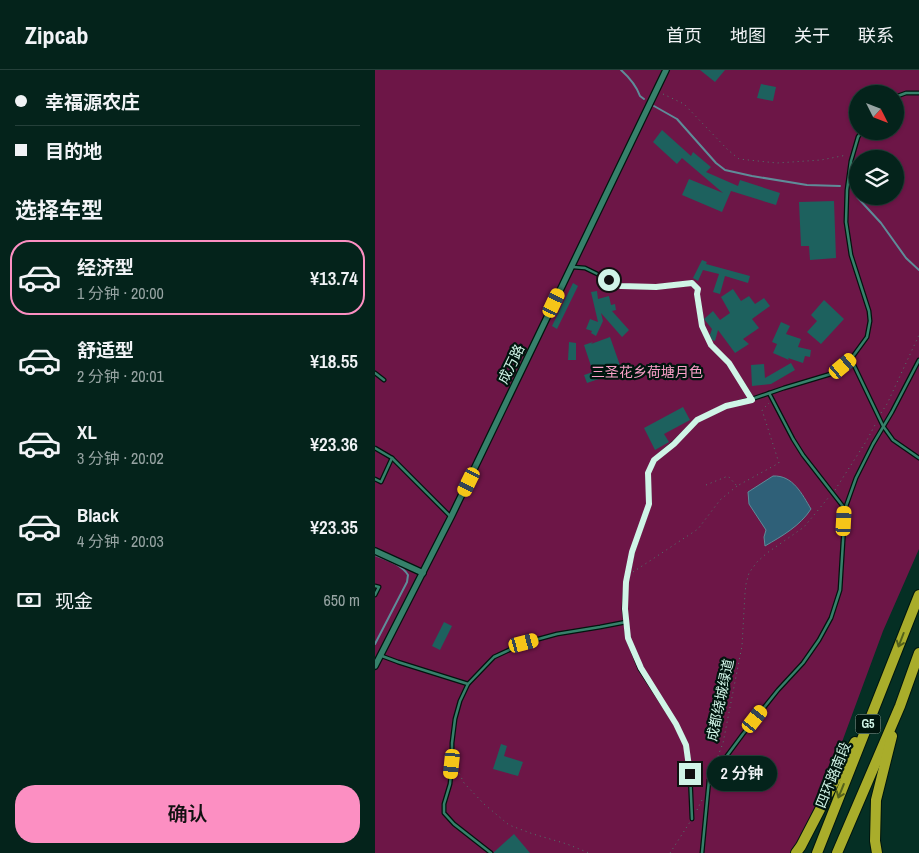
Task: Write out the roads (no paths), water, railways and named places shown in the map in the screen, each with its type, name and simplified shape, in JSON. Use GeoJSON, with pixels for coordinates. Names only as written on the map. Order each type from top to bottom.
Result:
{"type":"FeatureCollection","features":[{"type":"Feature","properties":{"kind":"highway","name":"四环路南段"},"geometry":{"type":"LineString","coordinates":[[817,853],[919,595]]}},
{"type":"Feature","properties":{"kind":"highway","name":"G5"},"geometry":{"type":"LineString","coordinates":[[837,853],[900,706],[919,653]]}},
{"type":"Feature","properties":{"kind":"highway"},"geometry":{"type":"LineString","coordinates":[[796,853],[883,688]]}},
{"type":"Feature","properties":{"kind":"highway"},"geometry":{"type":"LineString","coordinates":[[877,853],[875,841],[876,800],[900,706]]}},
{"type":"Feature","properties":{"kind":"street","name":"成万路"},"geometry":{"type":"LineString","coordinates":[[375,666],[451,517],[666,70]]}},
{"type":"Feature","properties":{"kind":"street"},"geometry":{"type":"LineString","coordinates":[[375,551],[423,573]]}},
{"type":"Feature","properties":{"kind":"lane"},"geometry":{"type":"LineString","coordinates":[[904,94],[919,93]]}},
{"type":"Feature","properties":{"kind":"lane"},"geometry":{"type":"LineString","coordinates":[[692,819],[690,774],[686,745],[676,724],[641,668],[628,638],[625,609],[627,576],[632,552],[649,504],[648,473],[654,460],[674,444],[697,420],[726,406],[752,400],[835,373],[851,359],[867,337],[870,321],[869,311],[851,256],[846,222],[847,190],[851,161],[858,140]]}},
{"type":"Feature","properties":{"kind":"lane"},"geometry":{"type":"LineString","coordinates":[[571,267],[585,268],[621,286],[656,287],[692,283],[698,289],[697,294],[702,326],[711,345],[729,363],[752,400]]}},
{"type":"Feature","properties":{"kind":"lane"},"geometry":{"type":"LineString","coordinates":[[851,359],[883,426],[893,440],[919,458]]}},
{"type":"Feature","properties":{"kind":"lane"},"geometry":{"type":"LineString","coordinates":[[702,853],[709,780],[777,690],[803,663],[831,618],[839,590],[845,509],[856,478],[919,360]]}},
{"type":"Feature","properties":{"kind":"lane"},"geometry":{"type":"LineString","coordinates":[[375,373],[384,380]]}},
{"type":"Feature","properties":{"kind":"lane"},"geometry":{"type":"LineString","coordinates":[[769,393],[793,439],[845,509]]}},
{"type":"Feature","properties":{"kind":"lane"},"geometry":{"type":"LineString","coordinates":[[375,448],[392,458],[451,517]]}},
{"type":"Feature","properties":{"kind":"lane"},"geometry":{"type":"LineString","coordinates":[[375,479],[381,482],[392,458]]}},
{"type":"Feature","properties":{"kind":"lane"},"geometry":{"type":"LineString","coordinates":[[375,586],[379,587],[375,595]]}},
{"type":"Feature","properties":{"kind":"lane"},"geometry":{"type":"LineString","coordinates":[[491,853],[454,824],[444,813],[444,804],[450,784],[455,719],[460,701],[468,684],[495,657],[524,643],[557,634],[626,622]]}},
{"type":"Feature","properties":{"kind":"lane"},"geometry":{"type":"LineString","coordinates":[[381,655],[468,684]]}},
{"type":"Feature","properties":{"kind":"water"},"geometry":{"type":"Polygon","coordinates":[[[773,476],[786,479],[796,486],[811,509],[796,526],[765,546],[764,537],[766,530],[749,504],[748,492],[773,476]]]}},
{"type":"Feature","properties":{"kind":"waterway"},"geometry":{"type":"LineString","coordinates":[[621,70],[644,99]]}},
{"type":"Feature","properties":{"kind":"waterway"},"geometry":{"type":"LineString","coordinates":[[654,106],[677,119],[716,163],[725,170],[807,185],[840,186]]}},
{"type":"Feature","properties":{"kind":"waterway"},"geometry":{"type":"LineString","coordinates":[[864,205],[881,223],[906,258],[919,270]]}},
{"type":"Feature","properties":{"kind":"waterway"},"geometry":{"type":"LineString","coordinates":[[375,555],[398,565],[408,575],[407,582],[375,644]]}},
{"type":"Feature","properties":{"kind":"park label","name":"三圣花乡荷塘月色"},"geometry":{"type":"Point","coordinates":[647,372]}}]}
